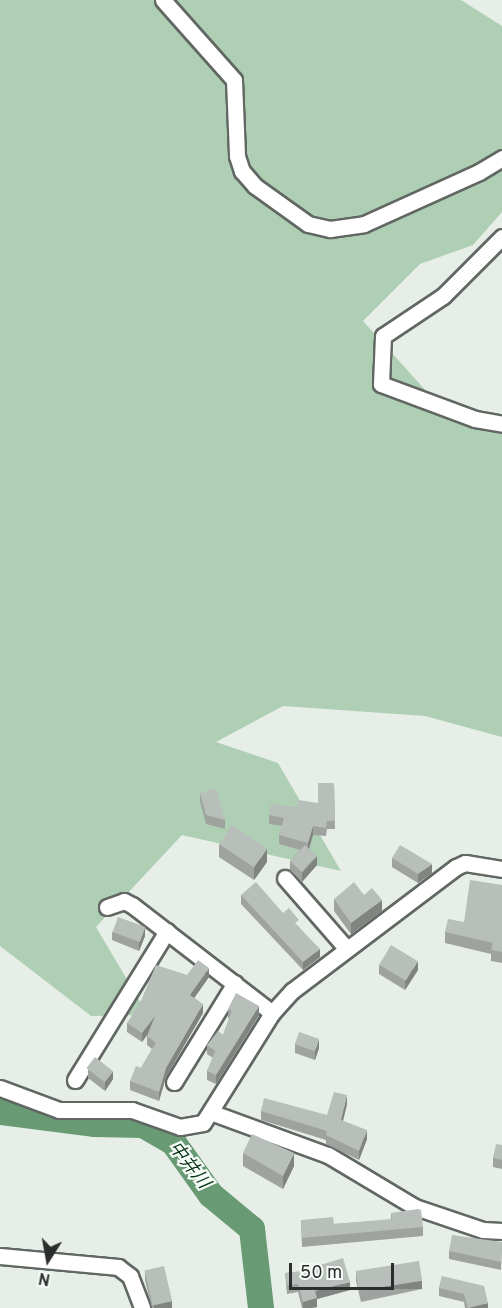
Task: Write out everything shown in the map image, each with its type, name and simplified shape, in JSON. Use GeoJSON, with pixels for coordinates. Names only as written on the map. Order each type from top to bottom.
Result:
{"type":"FeatureCollection","features":[{"type":"Feature","properties":{"kind":"street"},"geometry":{"type":"LineString","coordinates":[[163,0],[234,81],[237,156],[242,171],[255,186],[308,224],[330,229],[364,224],[440,191],[502,158]]}},
{"type":"Feature","properties":{"kind":"street"},"geometry":{"type":"LineString","coordinates":[[502,237],[443,296],[383,336],[381,384],[475,419],[502,424]]}},
{"type":"Feature","properties":{"kind":"street"},"geometry":{"type":"LineString","coordinates":[[0,1088],[58,1110],[132,1110],[180,1127],[203,1123],[213,1113],[273,1013],[292,991],[456,867],[476,864],[502,869]]}},
{"type":"Feature","properties":{"kind":"street"},"geometry":{"type":"LineString","coordinates":[[285,878],[347,949]]}},
{"type":"Feature","properties":{"kind":"street"},"geometry":{"type":"LineString","coordinates":[[107,908],[124,901],[167,931],[273,1013]]}},
{"type":"Feature","properties":{"kind":"street"},"geometry":{"type":"LineString","coordinates":[[75,1080],[167,931]]}},
{"type":"Feature","properties":{"kind":"street"},"geometry":{"type":"LineString","coordinates":[[174,1082],[235,983]]}},
{"type":"Feature","properties":{"kind":"street"},"geometry":{"type":"LineString","coordinates":[[213,1113],[328,1155],[415,1208],[483,1230],[502,1231]]}},
{"type":"Feature","properties":{"kind":"street"},"geometry":{"type":"LineString","coordinates":[[0,1256],[118,1267],[130,1276],[142,1308]]}},
{"type":"Feature","properties":{"kind":"green space"},"geometry":{"type":"Polygon","coordinates":[[[0,0],[461,0],[502,26],[502,212],[473,245],[420,264],[363,321],[428,393],[502,421],[502,737],[425,716],[283,706],[216,742],[278,763],[341,871],[182,835],[96,927],[148,1015],[91,1016],[0,946],[0,0]]]}},
{"type":"Feature","properties":{"kind":"building"},"geometry":{"type":"Polygon","coordinates":[[[318,783],[334,783],[335,821],[327,821],[326,828],[313,826],[308,843],[279,835],[284,818],[269,815],[271,804],[297,807],[298,800],[318,803],[318,783]]]}},
{"type":"Feature","properties":{"kind":"building"},"geometry":{"type":"Polygon","coordinates":[[[216,788],[225,820],[206,815],[200,793],[216,788]]]}},
{"type":"Feature","properties":{"kind":"building"},"geometry":{"type":"Polygon","coordinates":[[[232,825],[267,848],[254,868],[219,844],[232,825]]]}},
{"type":"Feature","properties":{"kind":"building"},"geometry":{"type":"Polygon","coordinates":[[[305,845],[317,856],[302,872],[290,861],[305,845]]]}},
{"type":"Feature","properties":{"kind":"building"},"geometry":{"type":"Polygon","coordinates":[[[400,845],[432,864],[418,874],[392,858],[400,845]]]}},
{"type":"Feature","properties":{"kind":"building"},"geometry":{"type":"Polygon","coordinates":[[[470,880],[502,885],[502,952],[491,950],[493,943],[445,932],[448,919],[464,922],[470,880]]]}},
{"type":"Feature","properties":{"kind":"building"},"geometry":{"type":"Polygon","coordinates":[[[256,882],[283,913],[289,908],[299,920],[295,923],[320,949],[303,962],[241,895],[256,882]]]}},
{"type":"Feature","properties":{"kind":"building"},"geometry":{"type":"Polygon","coordinates":[[[354,882],[364,895],[372,888],[382,900],[351,923],[334,899],[354,882]]]}},
{"type":"Feature","properties":{"kind":"building"},"geometry":{"type":"Polygon","coordinates":[[[118,917],[145,927],[140,942],[113,932],[118,917]]]}},
{"type":"Feature","properties":{"kind":"building"},"geometry":{"type":"Polygon","coordinates":[[[391,945],[418,961],[406,981],[379,965],[391,945]]]}},
{"type":"Feature","properties":{"kind":"building"},"geometry":{"type":"Polygon","coordinates":[[[198,960],[209,968],[190,995],[203,1004],[166,1068],[159,1092],[130,1081],[136,1066],[141,1068],[156,1043],[147,1036],[155,1016],[142,1033],[127,1023],[140,1003],[156,965],[187,975],[198,960]]]}},
{"type":"Feature","properties":{"kind":"building"},"geometry":{"type":"Polygon","coordinates":[[[236,993],[259,1006],[216,1075],[207,1071],[215,1051],[207,1045],[218,1031],[223,1035],[232,1011],[228,1009],[236,993]]]}},
{"type":"Feature","properties":{"kind":"building"},"geometry":{"type":"Polygon","coordinates":[[[299,1032],[319,1039],[315,1051],[295,1044],[299,1032]]]}},
{"type":"Feature","properties":{"kind":"building"},"geometry":{"type":"Polygon","coordinates":[[[95,1057],[113,1071],[105,1082],[86,1068],[95,1057]]]}},
{"type":"Feature","properties":{"kind":"building"},"geometry":{"type":"Polygon","coordinates":[[[334,1092],[347,1095],[341,1120],[367,1130],[359,1151],[326,1135],[327,1131],[261,1111],[264,1098],[327,1115],[334,1092]]]}},
{"type":"Feature","properties":{"kind":"building"},"geometry":{"type":"Polygon","coordinates":[[[252,1134],[294,1153],[283,1176],[243,1153],[252,1134]]]}},
{"type":"Feature","properties":{"kind":"building"},"geometry":{"type":"Polygon","coordinates":[[[496,1144],[502,1145],[502,1160],[493,1158],[496,1144]]]}},
{"type":"Feature","properties":{"kind":"building"},"geometry":{"type":"Polygon","coordinates":[[[421,1210],[423,1227],[302,1238],[301,1220],[333,1217],[334,1224],[392,1219],[391,1213],[421,1210]]]}},
{"type":"Feature","properties":{"kind":"building"},"geometry":{"type":"Polygon","coordinates":[[[452,1235],[502,1242],[501,1262],[449,1251],[452,1235]]]}},
{"type":"Feature","properties":{"kind":"building"},"geometry":{"type":"Polygon","coordinates":[[[343,1258],[350,1282],[315,1291],[317,1298],[303,1302],[298,1284],[287,1285],[285,1273],[315,1270],[314,1267],[343,1258]]]}},
{"type":"Feature","properties":{"kind":"building"},"geometry":{"type":"Polygon","coordinates":[[[419,1261],[422,1281],[359,1291],[356,1271],[419,1261]]]}},
{"type":"Feature","properties":{"kind":"building"},"geometry":{"type":"Polygon","coordinates":[[[164,1266],[172,1301],[153,1306],[145,1270],[164,1266]]]}},
{"type":"Feature","properties":{"kind":"building"},"geometry":{"type":"Polygon","coordinates":[[[442,1276],[484,1286],[488,1303],[468,1308],[464,1294],[439,1288],[442,1276]]]}},
{"type":"Feature","properties":{"kind":"waterway","name":"中井川"},"geometry":{"type":"LineString","coordinates":[[0,1112],[95,1124],[143,1125],[173,1142],[211,1195],[252,1229],[261,1308]]}}]}
